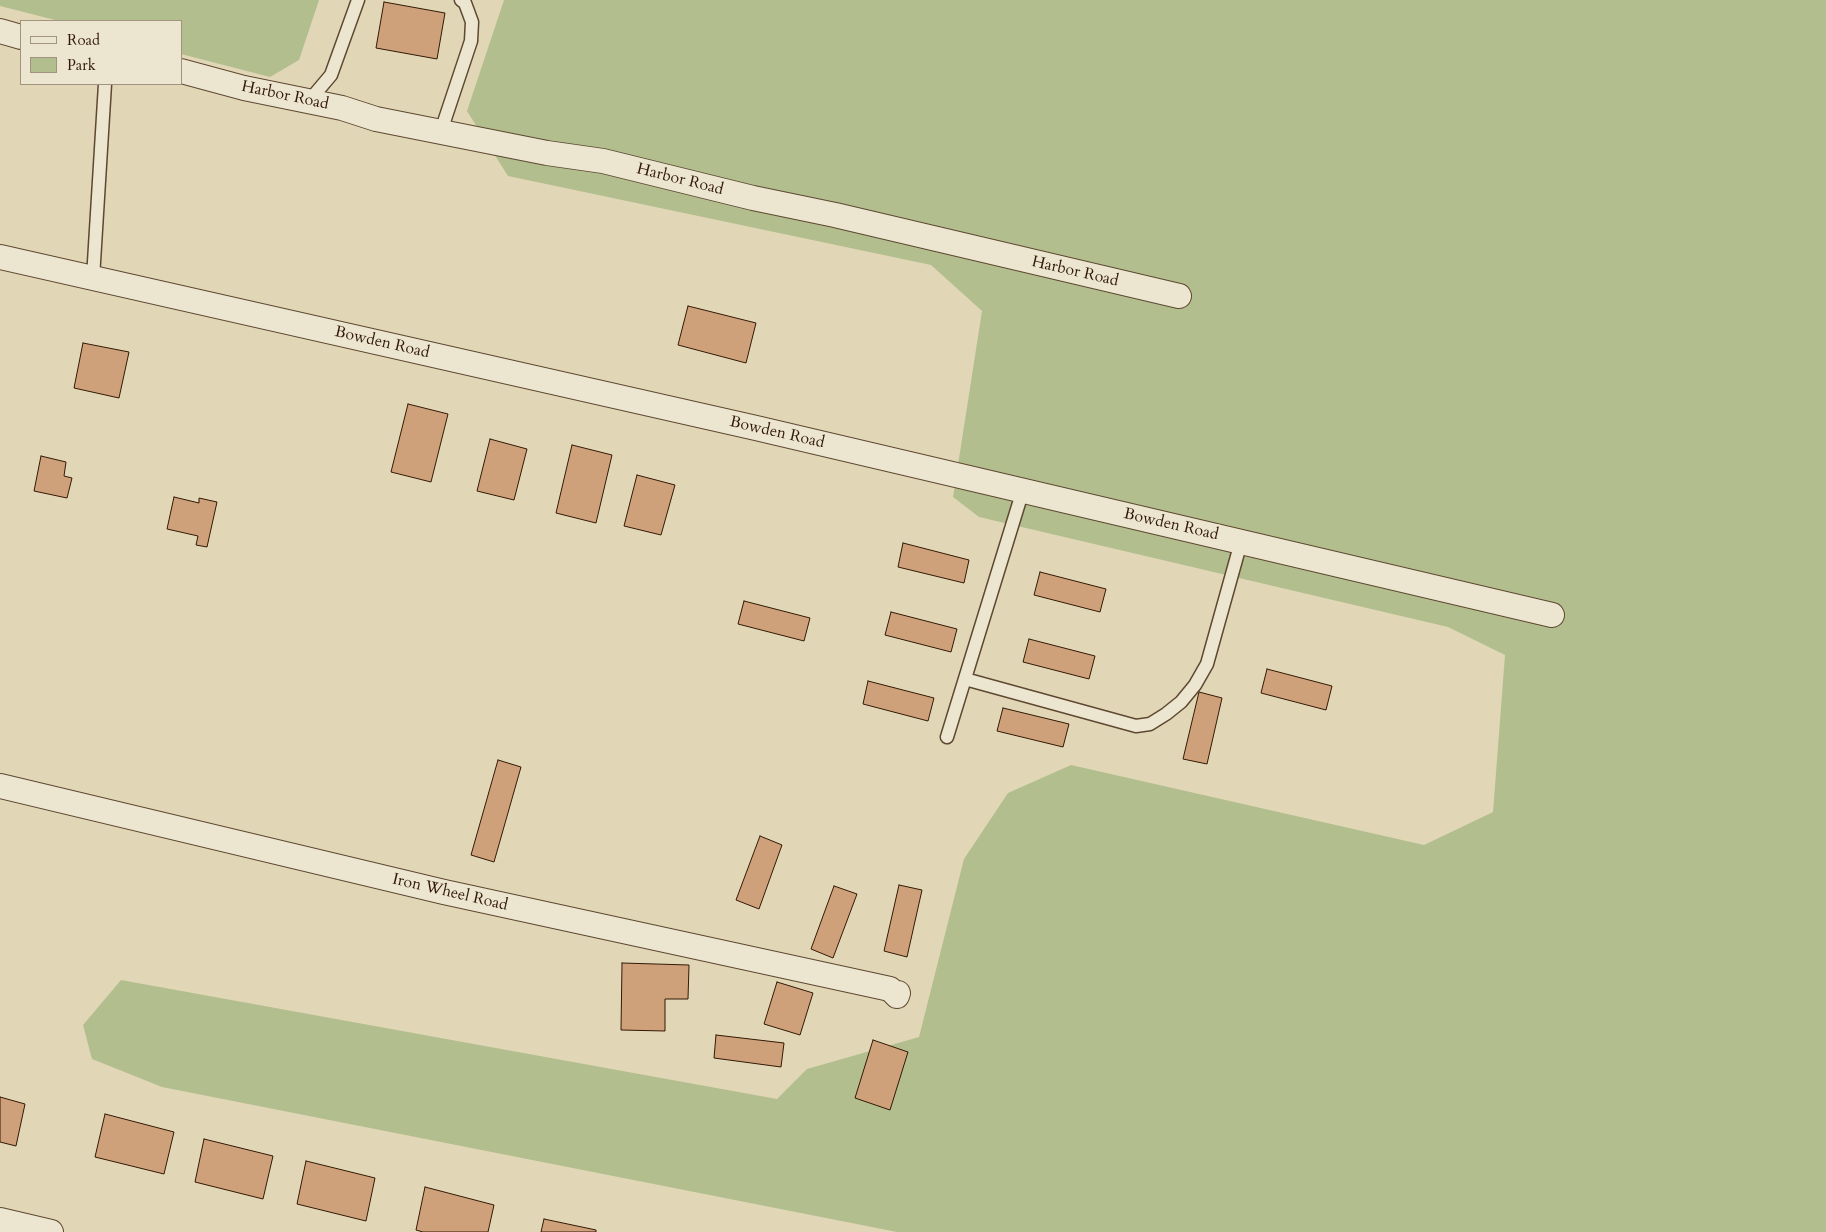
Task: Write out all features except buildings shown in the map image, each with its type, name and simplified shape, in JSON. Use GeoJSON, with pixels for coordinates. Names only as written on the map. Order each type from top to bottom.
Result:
{"type":"FeatureCollection","features":[{"type":"Feature","properties":{"kind":"street"},"geometry":{"type":"LineString","coordinates":[[0,31],[20,37]]}},
{"type":"Feature","properties":{"kind":"street","name":"Harbor Road"},"geometry":{"type":"LineString","coordinates":[[182,71],[244,88],[342,108],[376,119],[547,153],[603,161],[753,198],[1179,296]]}},
{"type":"Feature","properties":{"kind":"street","name":"Bowden Road"},"geometry":{"type":"LineString","coordinates":[[0,256],[736,423],[1552,615]]}},
{"type":"Feature","properties":{"kind":"street","name":"Iron Wheel Road"},"geometry":{"type":"LineString","coordinates":[[0,786],[444,892],[890,989],[897,996],[898,993]]}},
{"type":"Feature","properties":{"kind":"street"},"geometry":{"type":"LineString","coordinates":[[0,1220],[51,1232]]}},
{"type":"Feature","properties":{"kind":"lane"},"geometry":{"type":"LineString","coordinates":[[308,101],[331,75],[358,0]]}},
{"type":"Feature","properties":{"kind":"lane"},"geometry":{"type":"LineString","coordinates":[[441,132],[471,41],[472,22],[465,3],[461,0]]}},
{"type":"Feature","properties":{"kind":"lane"},"geometry":{"type":"LineString","coordinates":[[93,278],[105,85]]}},
{"type":"Feature","properties":{"kind":"lane"},"geometry":{"type":"LineString","coordinates":[[947,737],[1023,490]]}},
{"type":"Feature","properties":{"kind":"lane"},"geometry":{"type":"LineString","coordinates":[[965,679],[1136,726],[1150,724],[1181,702],[1195,685],[1207,664],[1241,542]]}},
{"type":"Feature","properties":{"kind":"green space"},"geometry":{"type":"Polygon","coordinates":[[[0,0],[319,0],[299,60],[270,77],[182,54],[182,20],[55,20],[0,6],[0,0]]]}},
{"type":"Feature","properties":{"kind":"green space"},"geometry":{"type":"Polygon","coordinates":[[[504,0],[1826,0],[1826,1232],[897,1232],[162,1087],[92,1059],[83,1025],[121,980],[777,1099],[807,1069],[919,1037],[964,859],[1008,793],[1071,765],[1424,845],[1493,812],[1505,655],[1448,627],[979,517],[953,497],[982,311],[931,265],[508,176],[467,111],[504,0]]]}}]}
